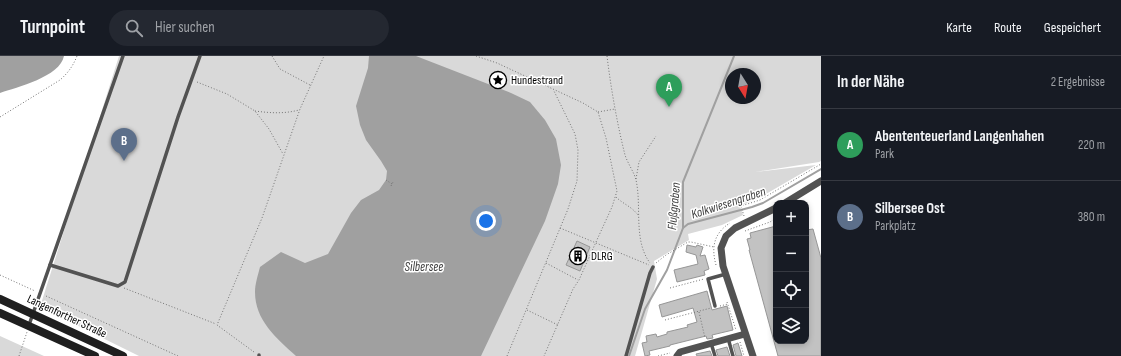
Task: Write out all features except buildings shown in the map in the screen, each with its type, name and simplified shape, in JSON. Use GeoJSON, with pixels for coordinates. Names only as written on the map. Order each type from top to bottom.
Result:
{"type":"FeatureCollection","features":[{"type":"Feature","properties":{"kind":"main road","name":"Langenforther Straße"},"geometry":{"type":"LineString","coordinates":[[0,299],[123,356]]}},
{"type":"Feature","properties":{"kind":"main road","name":"Langenforther Straße"},"geometry":{"type":"LineString","coordinates":[[0,313],[95,356]]}},
{"type":"Feature","properties":{"kind":"street"},"geometry":{"type":"LineString","coordinates":[[790,200],[821,181]]}},
{"type":"Feature","properties":{"kind":"street"},"geometry":{"type":"LineString","coordinates":[[753,356],[720,254],[724,240],[735,228],[773,209]]}},
{"type":"Feature","properties":{"kind":"street"},"geometry":{"type":"LineString","coordinates":[[678,355],[728,338],[746,334]]}},
{"type":"Feature","properties":{"kind":"lane"},"geometry":{"type":"LineString","coordinates":[[29,326],[123,56]]}},
{"type":"Feature","properties":{"kind":"lane"},"geometry":{"type":"LineString","coordinates":[[50,265],[118,286],[125,282],[178,117],[200,56]]}},
{"type":"Feature","properties":{"kind":"lane"},"geometry":{"type":"LineString","coordinates":[[626,356],[653,267]]}},
{"type":"Feature","properties":{"kind":"lane"},"geometry":{"type":"LineString","coordinates":[[715,306],[708,279],[726,274]]}},
{"type":"Feature","properties":{"kind":"lane"},"geometry":{"type":"LineString","coordinates":[[728,338],[733,356]]}},
{"type":"Feature","properties":{"kind":"lane"},"geometry":{"type":"LineString","coordinates":[[709,344],[715,356]]}},
{"type":"Feature","properties":{"kind":"path"},"geometry":{"type":"LineString","coordinates":[[0,118],[60,80],[68,73],[77,56]]}},
{"type":"Feature","properties":{"kind":"path"},"geometry":{"type":"LineString","coordinates":[[272,56],[280,69],[310,86]]}},
{"type":"Feature","properties":{"kind":"path"},"geometry":{"type":"LineString","coordinates":[[217,325],[262,218],[283,154],[300,109],[324,56]]}},
{"type":"Feature","properties":{"kind":"path"},"geometry":{"type":"LineString","coordinates":[[476,56],[497,63],[598,112],[615,109]]}},
{"type":"Feature","properties":{"kind":"path"},"geometry":{"type":"LineString","coordinates":[[607,56],[615,109],[626,156],[636,180]]}},
{"type":"Feature","properties":{"kind":"path"},"geometry":{"type":"LineString","coordinates":[[192,80],[227,94],[255,111],[270,129],[283,154]]}},
{"type":"Feature","properties":{"kind":"path"},"geometry":{"type":"LineString","coordinates":[[507,356],[568,209],[576,181],[578,150],[574,134],[554,90]]}},
{"type":"Feature","properties":{"kind":"path"},"geometry":{"type":"LineString","coordinates":[[255,111],[274,114],[300,109]]}},
{"type":"Feature","properties":{"kind":"path"},"geometry":{"type":"LineString","coordinates":[[544,356],[616,196],[617,191],[606,138],[598,112]]}},
{"type":"Feature","properties":{"kind":"path"},"geometry":{"type":"LineString","coordinates":[[653,267],[646,258],[642,245],[636,180],[639,162],[656,136]]}},
{"type":"Feature","properties":{"kind":"path"},"geometry":{"type":"LineString","coordinates":[[744,216],[741,206],[760,200],[821,164]]}},
{"type":"Feature","properties":{"kind":"path"},"geometry":{"type":"LineString","coordinates":[[386,180],[393,183],[391,186]]}},
{"type":"Feature","properties":{"kind":"path"},"geometry":{"type":"LineString","coordinates":[[616,196],[630,206],[639,216]]}},
{"type":"Feature","properties":{"kind":"path"},"geometry":{"type":"LineString","coordinates":[[745,231],[773,220]]}},
{"type":"Feature","properties":{"kind":"path"},"geometry":{"type":"LineString","coordinates":[[560,228],[653,267]]}},
{"type":"Feature","properties":{"kind":"path"},"geometry":{"type":"LineString","coordinates":[[653,267],[666,255],[691,242],[714,247]]}},
{"type":"Feature","properties":{"kind":"path"},"geometry":{"type":"LineString","coordinates":[[546,263],[579,280]]}},
{"type":"Feature","properties":{"kind":"path"},"geometry":{"type":"LineString","coordinates":[[0,274],[178,356]]}},
{"type":"Feature","properties":{"kind":"path"},"geometry":{"type":"LineString","coordinates":[[670,288],[708,279]]}},
{"type":"Feature","properties":{"kind":"path"},"geometry":{"type":"LineString","coordinates":[[118,286],[217,325],[259,356]]}},
{"type":"Feature","properties":{"kind":"path"},"geometry":{"type":"LineString","coordinates":[[665,320],[728,304]]}},
{"type":"Feature","properties":{"kind":"path"},"geometry":{"type":"LineString","coordinates":[[526,310],[558,325]]}},
{"type":"Feature","properties":{"kind":"path"},"geometry":{"type":"LineString","coordinates":[[699,312],[709,344]]}},
{"type":"Feature","properties":{"kind":"path"},"geometry":{"type":"LineString","coordinates":[[19,356],[29,326]]}},
{"type":"Feature","properties":{"kind":"path"},"geometry":{"type":"LineString","coordinates":[[658,356],[674,352],[678,355]]}},
{"type":"Feature","properties":{"kind":"shaded area"},"geometry":{"type":"Polygon","coordinates":[[[119,56],[821,56],[821,161],[755,172],[816,165],[759,198],[740,206],[743,215],[722,225],[688,234],[689,240],[654,261],[657,279],[635,356],[139,356],[40,307],[119,56]]]}},
{"type":"Feature","properties":{"kind":"shaded area"},"geometry":{"type":"Polygon","coordinates":[[[0,336],[44,356],[0,356],[0,336]]]}},
{"type":"Feature","properties":{"kind":"water"},"geometry":{"type":"Polygon","coordinates":[[[0,56],[64,56],[61,63],[55,70],[37,80],[0,93],[0,56]]]}},
{"type":"Feature","properties":{"kind":"water","name":"Silbersee"},"geometry":{"type":"Polygon","coordinates":[[[369,56],[416,56],[511,93],[530,102],[545,120],[556,139],[561,165],[558,184],[545,221],[481,356],[296,356],[268,328],[259,311],[255,292],[260,267],[281,252],[305,263],[328,254],[351,213],[361,200],[379,190],[386,180],[387,171],[366,140],[360,125],[356,106],[368,68],[369,56]]]}},
{"type":"Feature","properties":{"kind":"waterway","name":"Flußgraben"},"geometry":{"type":"LineString","coordinates":[[629,356],[645,309],[667,270],[683,228],[683,182],[734,56]]}},
{"type":"Feature","properties":{"kind":"waterway","name":"Kolkwiesengraben"},"geometry":{"type":"LineString","coordinates":[[683,228],[688,224],[763,203],[821,169]]}},
{"type":"Feature","properties":{"kind":"place","name":"Hundestrand"},"geometry":{"type":"Point","coordinates":[498,80]}},
{"type":"Feature","properties":{"kind":"place","name":"Abententeuerland Langenhahen"},"geometry":{"type":"Point","coordinates":[669,107]}},
{"type":"Feature","properties":{"kind":"place","name":"Silbersee Ost"},"geometry":{"type":"Point","coordinates":[124,161]}},
{"type":"Feature","properties":{"kind":"place","name":"DLRG"},"geometry":{"type":"Point","coordinates":[578,256]}}]}
